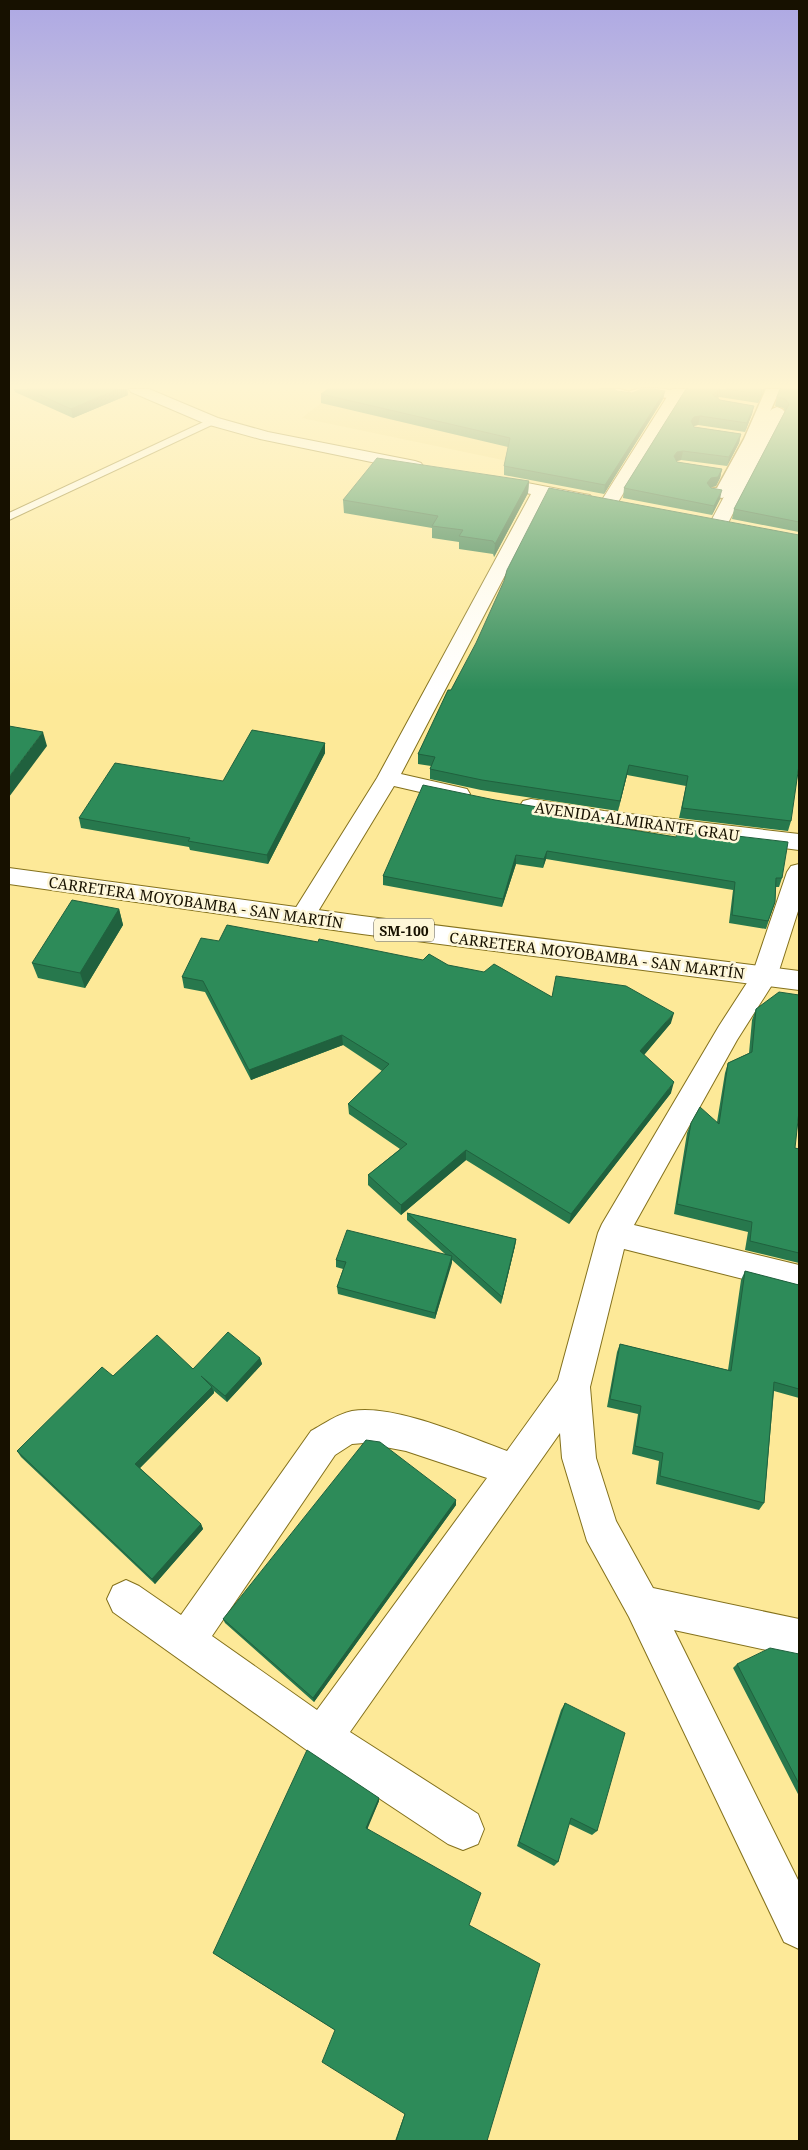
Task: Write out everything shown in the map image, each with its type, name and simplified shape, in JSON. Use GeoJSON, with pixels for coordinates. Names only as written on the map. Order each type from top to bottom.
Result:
{"type":"FeatureCollection","features":[{"type":"Feature","properties":{"kind":"street"},"geometry":{"type":"LineString","coordinates":[[538,489],[627,506]]}},
{"type":"Feature","properties":{"kind":"street"},"geometry":{"type":"LineString","coordinates":[[609,503],[618,489]]}},
{"type":"Feature","properties":{"kind":"street"},"geometry":{"type":"LineString","coordinates":[[715,492],[722,494],[726,489]]}},
{"type":"Feature","properties":{"kind":"street"},"geometry":{"type":"LineString","coordinates":[[719,522],[732,489]]}},
{"type":"Feature","properties":{"kind":"street"},"geometry":{"type":"LineString","coordinates":[[302,916],[388,778],[541,490]]}},
{"type":"Feature","properties":{"kind":"street"},"geometry":{"type":"LineString","coordinates":[[700,519],[736,526]]}},
{"type":"Feature","properties":{"kind":"street"},"geometry":{"type":"LineString","coordinates":[[388,778],[482,798]]}},
{"type":"Feature","properties":{"kind":"street","name":"AVENIDA ALMIRANTE GRAU"},"geometry":{"type":"LineString","coordinates":[[510,803],[604,818],[799,842]]}},
{"type":"Feature","properties":{"kind":"street"},"geometry":{"type":"LineString","coordinates":[[799,872],[764,977],[728,1033],[613,1233],[573,1387],[579,1458],[600,1528],[642,1604],[799,1927]]}},
{"type":"Feature","properties":{"kind":"street","name":"CARRETERA MOYOBAMBA - SAN MARTÍN"},"geometry":{"type":"LineString","coordinates":[[9,876],[799,981]]}},
{"type":"Feature","properties":{"kind":"street"},"geometry":{"type":"LineString","coordinates":[[613,1233],[799,1280]]}},
{"type":"Feature","properties":{"kind":"street"},"geometry":{"type":"LineString","coordinates":[[322,1737],[573,1387]]}},
{"type":"Feature","properties":{"kind":"street"},"geometry":{"type":"LineString","coordinates":[[186,1641],[323,1443],[351,1427],[403,1432],[513,1470]]}},
{"type":"Feature","properties":{"kind":"street"},"geometry":{"type":"LineString","coordinates":[[126,1599],[322,1737],[463,1829]]}},
{"type":"Feature","properties":{"kind":"street"},"geometry":{"type":"LineString","coordinates":[[642,1604],[799,1638]]}},
{"type":"Feature","properties":{"kind":"lane"},"geometry":{"type":"LineString","coordinates":[[9,517],[68,489]]}},
{"type":"Feature","properties":{"kind":"building"},"geometry":{"type":"Polygon","coordinates":[[[352,489],[525,489],[495,544],[493,541],[459,536],[463,530],[432,526],[438,516],[343,500],[352,489]]]}},
{"type":"Feature","properties":{"kind":"building"},"geometry":{"type":"Polygon","coordinates":[[[548,489],[799,535],[799,765],[791,821],[682,808],[688,776],[629,765],[620,801],[482,780],[430,769],[435,757],[418,754],[448,690],[451,690],[476,643],[504,581],[507,570],[548,489]]]}},
{"type":"Feature","properties":{"kind":"building"},"geometry":{"type":"Polygon","coordinates":[[[631,489],[722,490],[714,506],[631,489]]]}},
{"type":"Feature","properties":{"kind":"building"},"geometry":{"type":"Polygon","coordinates":[[[744,489],[799,489],[799,522],[734,509],[744,489]]]}},
{"type":"Feature","properties":{"kind":"building"},"geometry":{"type":"Polygon","coordinates":[[[9,726],[43,732],[9,777],[9,726]]]}},
{"type":"Feature","properties":{"kind":"building"},"geometry":{"type":"Polygon","coordinates":[[[252,730],[325,743],[267,855],[188,841],[190,838],[79,818],[115,763],[223,781],[252,730]]]}},
{"type":"Feature","properties":{"kind":"building"},"geometry":{"type":"Polygon","coordinates":[[[423,785],[495,800],[616,820],[614,827],[676,837],[678,829],[788,842],[782,878],[776,878],[775,902],[768,921],[732,915],[735,882],[547,851],[544,859],[516,855],[503,899],[383,876],[423,785]]]}},
{"type":"Feature","properties":{"kind":"building"},"geometry":{"type":"Polygon","coordinates":[[[72,900],[119,909],[80,973],[32,963],[72,900]]]}},
{"type":"Feature","properties":{"kind":"building"},"geometry":{"type":"Polygon","coordinates":[[[227,925],[318,942],[319,939],[423,960],[429,954],[448,965],[484,972],[494,964],[552,997],[556,976],[626,986],[674,1013],[640,1051],[674,1082],[571,1214],[466,1150],[401,1205],[368,1175],[407,1144],[348,1104],[389,1064],[342,1035],[249,1070],[203,981],[182,977],[201,938],[219,941],[227,925]]]}},
{"type":"Feature","properties":{"kind":"building"},"geometry":{"type":"Polygon","coordinates":[[[779,992],[799,995],[799,1111],[795,1148],[799,1149],[799,1253],[750,1241],[752,1222],[677,1204],[691,1123],[700,1107],[719,1124],[728,1063],[752,1052],[756,1009],[779,992]]]}},
{"type":"Feature","properties":{"kind":"building"},"geometry":{"type":"Polygon","coordinates":[[[407,1213],[516,1239],[502,1297],[407,1213]]]}},
{"type":"Feature","properties":{"kind":"building"},"geometry":{"type":"Polygon","coordinates":[[[347,1230],[452,1256],[435,1313],[337,1287],[346,1262],[336,1260],[347,1230]]]}},
{"type":"Feature","properties":{"kind":"building"},"geometry":{"type":"Polygon","coordinates":[[[745,1271],[799,1285],[799,1389],[774,1382],[764,1503],[660,1476],[663,1453],[635,1446],[641,1406],[610,1399],[620,1344],[731,1371],[745,1271]]]}},
{"type":"Feature","properties":{"kind":"building"},"geometry":{"type":"Polygon","coordinates":[[[228,1332],[260,1358],[225,1396],[201,1376],[212,1387],[135,1464],[201,1524],[152,1579],[17,1451],[102,1367],[113,1376],[157,1335],[193,1369],[228,1332]]]}},
{"type":"Feature","properties":{"kind":"building"},"geometry":{"type":"Polygon","coordinates":[[[366,1440],[380,1442],[456,1500],[313,1698],[223,1619],[366,1440]]]}},
{"type":"Feature","properties":{"kind":"building"},"geometry":{"type":"Polygon","coordinates":[[[770,1648],[799,1654],[799,1784],[737,1664],[770,1648]]]}},
{"type":"Feature","properties":{"kind":"building"},"geometry":{"type":"Polygon","coordinates":[[[565,1703],[625,1733],[597,1831],[571,1818],[558,1862],[519,1842],[565,1703]]]}},
{"type":"Feature","properties":{"kind":"building"},"geometry":{"type":"Polygon","coordinates":[[[307,1750],[379,1798],[366,1828],[481,1893],[469,1925],[540,1964],[487,2141],[396,2141],[405,2114],[322,2062],[335,2030],[213,1953],[307,1750]]]}}]}
